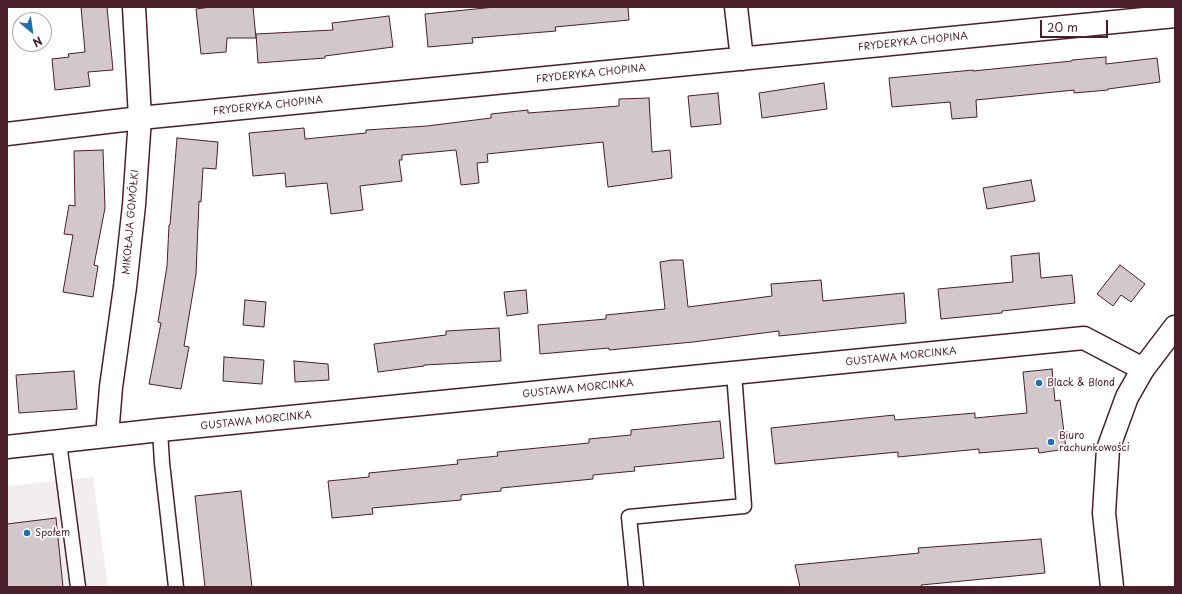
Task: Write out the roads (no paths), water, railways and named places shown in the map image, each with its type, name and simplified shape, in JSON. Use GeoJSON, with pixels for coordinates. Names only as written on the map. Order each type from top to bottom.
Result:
{"type":"FeatureCollection","features":[{"type":"Feature","properties":{"kind":"street","name":"MIKOŁAJA GOMÓŁKI"},"geometry":{"type":"LineString","coordinates":[[107,436],[111,387],[125,287],[133,213],[140,118],[134,7]]}},
{"type":"Feature","properties":{"kind":"street"},"geometry":{"type":"LineString","coordinates":[[736,7],[742,59]]}},
{"type":"Feature","properties":{"kind":"street","name":"FRYDERYKA CHOPINA"},"geometry":{"type":"LineString","coordinates":[[7,134],[140,118],[1175,16]]}},
{"type":"Feature","properties":{"kind":"street"},"geometry":{"type":"LineString","coordinates":[[1112,587],[1104,513],[1108,449],[1127,397],[1143,369],[1175,327]]}},
{"type":"Feature","properties":{"kind":"street","name":"GUSTAWA MORCINKA"},"geometry":{"type":"LineString","coordinates":[[7,447],[160,430],[1084,338],[1143,369]]}},
{"type":"Feature","properties":{"kind":"lane"},"geometry":{"type":"LineString","coordinates":[[636,587],[629,517],[744,506],[734,373]]}},
{"type":"Feature","properties":{"kind":"lane"},"geometry":{"type":"LineString","coordinates":[[160,430],[162,463],[176,587]]}},
{"type":"Feature","properties":{"kind":"lane"},"geometry":{"type":"LineString","coordinates":[[59,442],[78,587]]}},
{"type":"Feature","properties":{"kind":"place","name":"Black & Blond"},"geometry":{"type":"Point","coordinates":[1039,383]}},
{"type":"Feature","properties":{"kind":"place","name":"Biuro rachunkowości"},"geometry":{"type":"Point","coordinates":[1051,442]}},
{"type":"Feature","properties":{"kind":"place","name":"Społem"},"geometry":{"type":"Point","coordinates":[27,533]}}]}
